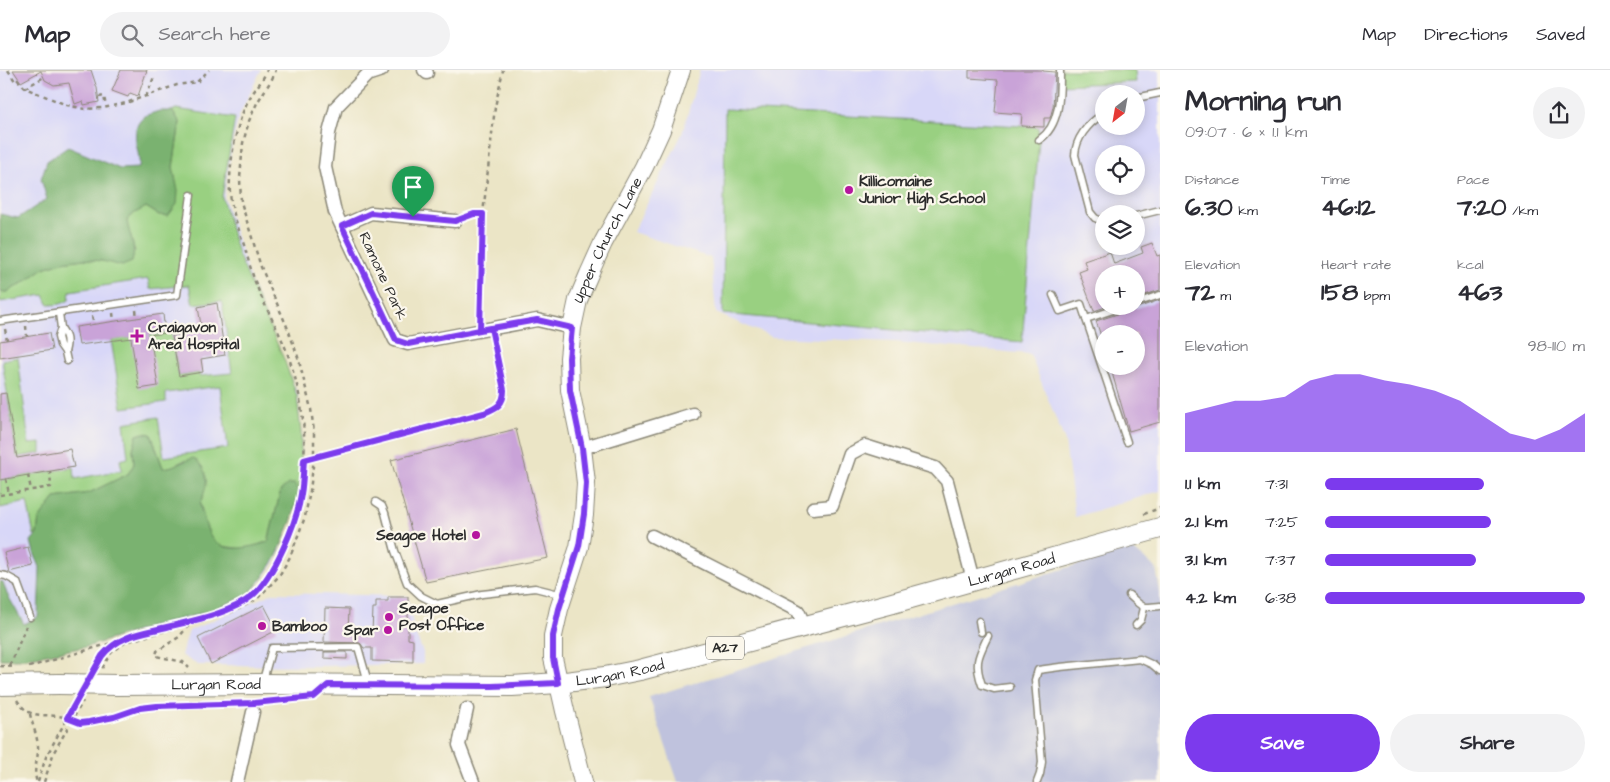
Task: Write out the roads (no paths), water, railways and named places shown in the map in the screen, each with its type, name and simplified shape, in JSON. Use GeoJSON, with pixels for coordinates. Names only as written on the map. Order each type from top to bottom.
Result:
{"type":"FeatureCollection","features":[{"type":"Feature","properties":{"kind":"main road","name":"Lurgan Road"},"geometry":{"type":"LineString","coordinates":[[7,679],[59,684],[118,685],[492,686],[558,683],[640,670],[1159,530]]}},
{"type":"Feature","properties":{"kind":"street","name":"Ramone Park"},"geometry":{"type":"LineString","coordinates":[[382,70],[367,75],[336,107],[329,133],[325,166],[335,212],[396,340],[408,344],[537,320],[572,328]]}},
{"type":"Feature","properties":{"kind":"street","name":"Upper Church Lane"},"geometry":{"type":"LineString","coordinates":[[579,781],[553,658],[553,636],[579,546],[586,483],[582,448],[570,390],[569,358],[572,328],[578,300],[603,243],[644,167],[661,130],[681,70]]}},
{"type":"Feature","properties":{"kind":"street","name":"Ramone Park"},"geometry":{"type":"LineString","coordinates":[[342,226],[371,213],[455,221]]}},
{"type":"Feature","properties":{"kind":"street"},"geometry":{"type":"LineString","coordinates":[[582,448],[693,414]]}},
{"type":"Feature","properties":{"kind":"street"},"geometry":{"type":"LineString","coordinates":[[813,508],[832,506],[850,454],[865,446],[935,468],[947,481],[973,580]]}},
{"type":"Feature","properties":{"kind":"street"},"geometry":{"type":"LineString","coordinates":[[652,536],[798,611],[805,626]]}},
{"type":"Feature","properties":{"kind":"street"},"geometry":{"type":"LineString","coordinates":[[237,782],[249,707]]}},
{"type":"Feature","properties":{"kind":"street"},"geometry":{"type":"LineString","coordinates":[[467,709],[459,745],[473,782]]}},
{"type":"Feature","properties":{"kind":"lane"},"geometry":{"type":"LineString","coordinates":[[1039,140],[1047,134],[1056,116],[1060,96],[1060,70]]}},
{"type":"Feature","properties":{"kind":"lane"},"geometry":{"type":"LineString","coordinates":[[1145,96],[1160,93]]}},
{"type":"Feature","properties":{"kind":"lane"},"geometry":{"type":"LineString","coordinates":[[1095,122],[1079,137],[1075,155],[1090,212],[1095,218]]}},
{"type":"Feature","properties":{"kind":"lane"},"geometry":{"type":"LineString","coordinates":[[0,321],[176,295],[191,195]]}},
{"type":"Feature","properties":{"kind":"lane"},"geometry":{"type":"LineString","coordinates":[[1145,214],[1160,210]]}},
{"type":"Feature","properties":{"kind":"lane"},"geometry":{"type":"LineString","coordinates":[[1053,295],[1060,311],[1081,304],[1127,442]]}},
{"type":"Feature","properties":{"kind":"lane"},"geometry":{"type":"LineString","coordinates":[[1145,300],[1160,295]]}},
{"type":"Feature","properties":{"kind":"lane"},"geometry":{"type":"LineString","coordinates":[[59,313],[60,328],[66,335],[68,343],[65,352],[67,360]]}},
{"type":"Feature","properties":{"kind":"lane"},"geometry":{"type":"LineString","coordinates":[[1086,318],[1096,315]]}},
{"type":"Feature","properties":{"kind":"lane"},"geometry":{"type":"LineString","coordinates":[[376,502],[382,506],[395,552],[407,583],[421,596],[437,604],[482,594],[535,588],[564,595]]}},
{"type":"Feature","properties":{"kind":"lane"},"geometry":{"type":"LineString","coordinates":[[0,575],[17,582],[30,617]]}},
{"type":"Feature","properties":{"kind":"lane"},"geometry":{"type":"LineString","coordinates":[[1129,595],[1138,605],[1144,608],[1160,606]]}},
{"type":"Feature","properties":{"kind":"lane"},"geometry":{"type":"LineString","coordinates":[[1136,625],[1141,620],[1144,608]]}},
{"type":"Feature","properties":{"kind":"lane"},"geometry":{"type":"LineString","coordinates":[[979,621],[984,634],[977,669],[982,685],[994,689],[1010,687]]}},
{"type":"Feature","properties":{"kind":"lane"},"geometry":{"type":"LineString","coordinates":[[262,684],[272,648],[358,647],[369,685]]}},
{"type":"Feature","properties":{"kind":"lane"},"geometry":{"type":"LineString","coordinates":[[1037,782],[1042,762],[1035,680],[1038,670],[1060,666],[1140,659],[1153,665],[1160,671]]}},
{"type":"Feature","properties":{"kind":"place","name":"Killicomaine Junior High School"},"geometry":{"type":"Point","coordinates":[849,190]}},
{"type":"Feature","properties":{"kind":"place","name":"Craigavon Area Hospital"},"geometry":{"type":"Point","coordinates":[137,336]}},
{"type":"Feature","properties":{"kind":"place","name":"Seagoe Hotel"},"geometry":{"type":"Point","coordinates":[476,535]}},
{"type":"Feature","properties":{"kind":"place","name":"Seagoe Post Office"},"geometry":{"type":"Point","coordinates":[389,617]}},
{"type":"Feature","properties":{"kind":"place","name":"Bamboo"},"geometry":{"type":"Point","coordinates":[262,626]}},
{"type":"Feature","properties":{"kind":"place","name":"Spar"},"geometry":{"type":"Point","coordinates":[388,630]}}]}
